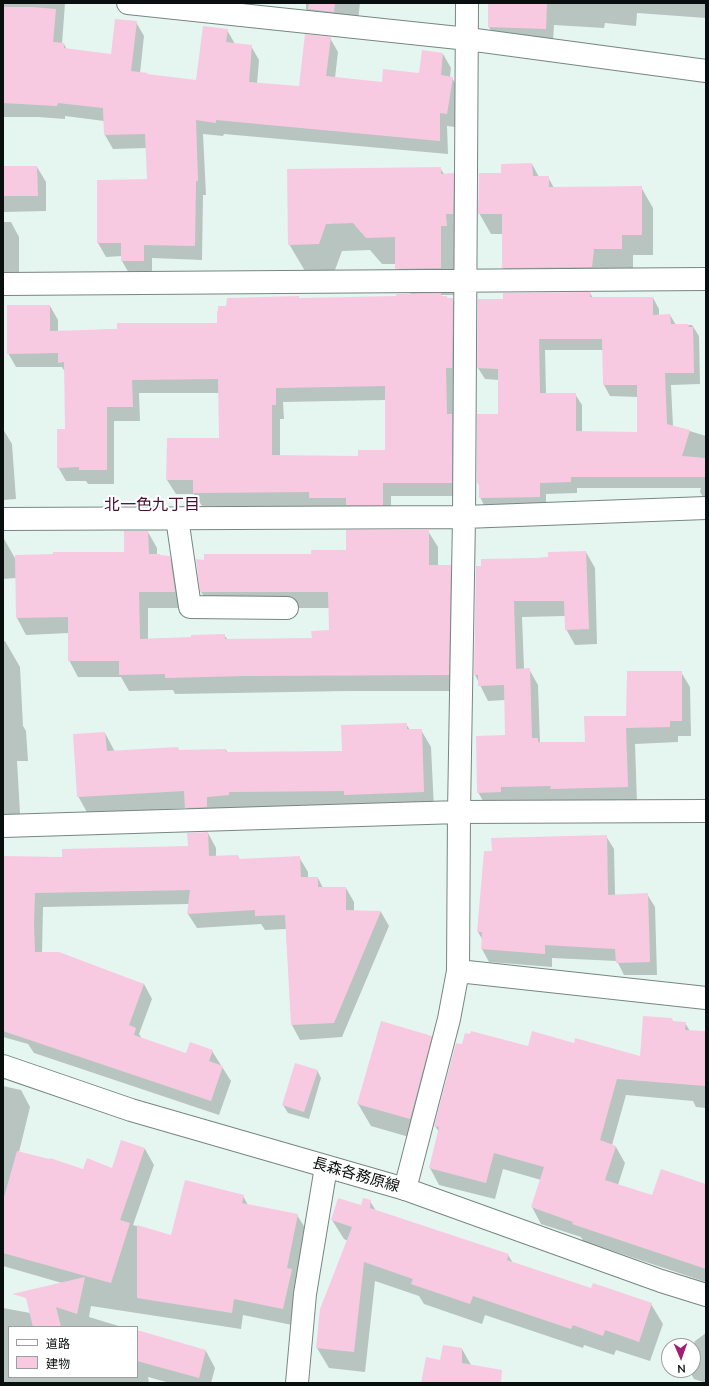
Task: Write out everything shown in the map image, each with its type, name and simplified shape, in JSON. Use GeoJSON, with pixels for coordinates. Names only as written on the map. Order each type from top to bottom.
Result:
{"type":"FeatureCollection","features":[{"type":"Feature","properties":{"kind":"street"},"geometry":{"type":"LineString","coordinates":[[128,3],[468,39],[706,71]]}},
{"type":"Feature","properties":{"kind":"street"},"geometry":{"type":"LineString","coordinates":[[405,1189],[449,1019],[458,971],[464,516],[468,39],[467,3]]}},
{"type":"Feature","properties":{"kind":"street"},"geometry":{"type":"LineString","coordinates":[[3,284],[465,282],[706,279]]}},
{"type":"Feature","properties":{"kind":"street"},"geometry":{"type":"LineString","coordinates":[[3,519],[464,516],[706,508]]}},
{"type":"Feature","properties":{"kind":"street"},"geometry":{"type":"LineString","coordinates":[[176,518],[190,607],[287,608]]}},
{"type":"Feature","properties":{"kind":"street"},"geometry":{"type":"LineString","coordinates":[[3,826],[459,812],[706,811]]}},
{"type":"Feature","properties":{"kind":"street"},"geometry":{"type":"LineString","coordinates":[[458,971],[706,998]]}},
{"type":"Feature","properties":{"kind":"street","name":"長森各務原線"},"geometry":{"type":"LineString","coordinates":[[3,1066],[131,1110],[405,1189],[706,1296]]}},
{"type":"Feature","properties":{"kind":"street"},"geometry":{"type":"LineString","coordinates":[[297,1383],[305,1294],[326,1167]]}},
{"type":"Feature","properties":{"kind":"building"},"geometry":{"type":"Polygon","coordinates":[[[309,3],[335,3],[334,12],[308,9],[309,3]]]}},
{"type":"Feature","properties":{"kind":"building"},"geometry":{"type":"Polygon","coordinates":[[[488,3],[547,3],[546,29],[488,27],[488,3]]]}},
{"type":"Feature","properties":{"kind":"building"},"geometry":{"type":"Polygon","coordinates":[[[3,7],[56,9],[53,42],[64,43],[64,48],[111,54],[115,19],[137,21],[131,71],[196,80],[203,26],[228,29],[226,42],[252,45],[249,82],[299,86],[305,34],[331,37],[326,76],[382,82],[383,69],[419,73],[422,50],[443,53],[441,75],[453,77],[447,114],[440,113],[440,141],[216,120],[216,123],[196,120],[198,181],[196,181],[195,246],[144,245],[144,261],[121,261],[121,243],[97,243],[97,180],[147,179],[145,134],[104,135],[103,108],[58,103],[57,106],[3,103],[3,7]]]}},
{"type":"Feature","properties":{"kind":"building"},"geometry":{"type":"Polygon","coordinates":[[[532,163],[533,176],[549,176],[549,187],[642,186],[642,235],[622,235],[622,249],[594,249],[592,267],[502,268],[502,214],[478,214],[479,173],[501,173],[501,164],[532,163]]]}},
{"type":"Feature","properties":{"kind":"building"},"geometry":{"type":"Polygon","coordinates":[[[3,166],[37,166],[38,196],[3,196],[3,166]]]}},
{"type":"Feature","properties":{"kind":"building"},"geometry":{"type":"Polygon","coordinates":[[[441,167],[441,174],[454,173],[453,214],[446,214],[447,226],[441,226],[441,268],[395,269],[395,237],[366,238],[353,223],[326,224],[319,244],[288,245],[287,169],[441,167]]]}},
{"type":"Feature","properties":{"kind":"building"},"geometry":{"type":"Polygon","coordinates":[[[591,292],[590,297],[653,297],[653,315],[670,314],[671,324],[688,324],[689,327],[693,327],[694,373],[665,373],[667,424],[690,430],[682,456],[706,458],[706,477],[571,477],[571,482],[540,483],[540,497],[479,498],[479,483],[477,483],[477,414],[498,414],[498,369],[477,368],[478,299],[503,299],[503,293],[591,292]],[[539,339],[540,393],[576,393],[576,431],[637,432],[637,385],[603,385],[602,339],[539,339]]]}},
{"type":"Feature","properties":{"kind":"building"},"geometry":{"type":"Polygon","coordinates":[[[441,293],[441,296],[453,298],[452,368],[446,368],[447,414],[452,414],[452,483],[383,483],[383,505],[346,505],[346,498],[309,498],[309,492],[193,493],[193,480],[166,480],[167,438],[219,438],[218,379],[132,380],[133,407],[107,407],[107,470],[79,470],[79,467],[57,468],[57,429],[65,429],[64,362],[58,363],[58,353],[7,354],[7,305],[50,305],[50,331],[117,329],[117,323],[217,323],[218,306],[226,306],[227,298],[396,296],[396,294],[441,293]],[[385,386],[276,388],[276,405],[272,405],[272,455],[358,456],[358,450],[385,450],[385,386]]]}},
{"type":"Feature","properties":{"kind":"building"},"geometry":{"type":"Polygon","coordinates":[[[346,530],[429,530],[429,565],[451,565],[449,675],[165,678],[165,674],[119,675],[119,661],[68,661],[68,617],[16,618],[15,555],[53,554],[53,552],[124,552],[124,531],[148,531],[149,554],[170,556],[175,592],[139,592],[140,639],[225,634],[225,639],[312,638],[311,631],[329,630],[328,592],[200,592],[196,559],[204,560],[204,554],[311,554],[311,550],[346,550],[346,530]]]}},
{"type":"Feature","properties":{"kind":"building"},"geometry":{"type":"Polygon","coordinates":[[[586,551],[589,629],[565,630],[564,601],[514,601],[516,669],[530,668],[532,738],[538,738],[538,742],[585,742],[584,716],[626,716],[627,671],[682,671],[682,721],[670,721],[670,727],[626,728],[628,787],[550,789],[551,786],[501,787],[501,792],[477,793],[476,736],[505,735],[504,685],[478,686],[478,675],[474,675],[476,566],[481,566],[481,559],[536,558],[548,557],[548,552],[586,551]]]}},
{"type":"Feature","properties":{"kind":"building"},"geometry":{"type":"Polygon","coordinates":[[[407,723],[407,729],[422,729],[424,792],[344,795],[344,791],[229,792],[229,795],[207,797],[207,807],[185,808],[184,791],[77,797],[73,734],[105,732],[107,751],[178,747],[178,750],[226,749],[226,752],[342,751],[341,725],[407,723]]]}},
{"type":"Feature","properties":{"kind":"building"},"geometry":{"type":"Polygon","coordinates":[[[208,832],[209,856],[238,855],[239,859],[300,856],[301,877],[318,877],[318,887],[346,887],[346,910],[381,911],[334,1023],[291,1025],[285,915],[255,916],[255,910],[187,914],[190,890],[35,893],[35,952],[59,952],[144,984],[129,1025],[136,1028],[134,1035],[186,1053],[190,1042],[213,1050],[209,1061],[223,1066],[211,1101],[3,1031],[3,856],[62,857],[62,849],[188,846],[187,833],[208,832]]]}},
{"type":"Feature","properties":{"kind":"building"},"geometry":{"type":"Polygon","coordinates":[[[607,835],[608,895],[648,893],[650,962],[616,963],[615,949],[545,945],[545,954],[481,949],[482,932],[477,932],[484,851],[492,851],[491,838],[607,835]]]}},
{"type":"Feature","properties":{"kind":"building"},"geometry":{"type":"Polygon","coordinates":[[[643,1016],[672,1018],[672,1021],[686,1022],[685,1030],[706,1031],[706,1086],[617,1079],[600,1140],[616,1146],[605,1180],[652,1195],[661,1169],[706,1184],[706,1269],[572,1224],[573,1222],[531,1207],[544,1167],[494,1153],[486,1183],[429,1168],[439,1127],[434,1126],[456,1043],[462,1044],[465,1033],[470,1034],[471,1031],[528,1046],[532,1031],[574,1043],[575,1038],[640,1056],[643,1016]]]}},
{"type":"Feature","properties":{"kind":"building"},"geometry":{"type":"Polygon","coordinates":[[[381,1021],[432,1036],[410,1119],[357,1104],[381,1021]]]}},
{"type":"Feature","properties":{"kind":"building"},"geometry":{"type":"Polygon","coordinates":[[[295,1063],[318,1070],[304,1112],[282,1105],[295,1063]]]}},
{"type":"Feature","properties":{"kind":"building"},"geometry":{"type":"Polygon","coordinates":[[[121,1140],[145,1148],[120,1220],[130,1223],[111,1283],[3,1253],[3,1201],[17,1151],[50,1158],[83,1169],[87,1158],[112,1168],[121,1140]]]}},
{"type":"Feature","properties":{"kind":"building"},"geometry":{"type":"Polygon","coordinates":[[[185,1180],[244,1195],[242,1203],[298,1214],[287,1268],[292,1269],[283,1309],[234,1299],[232,1313],[137,1298],[137,1225],[171,1235],[185,1180]]]}},
{"type":"Feature","properties":{"kind":"building"},"geometry":{"type":"Polygon","coordinates":[[[338,1198],[361,1205],[363,1198],[371,1200],[370,1208],[509,1254],[507,1260],[591,1288],[593,1283],[652,1303],[639,1342],[605,1330],[603,1336],[573,1325],[571,1329],[473,1296],[470,1304],[411,1284],[413,1279],[364,1262],[354,1352],[316,1348],[320,1309],[352,1227],[331,1220],[338,1198]]]}},
{"type":"Feature","properties":{"kind":"building"},"geometry":{"type":"Polygon","coordinates":[[[85,1277],[77,1314],[56,1307],[61,1326],[33,1326],[26,1298],[12,1294],[85,1277]]]}},
{"type":"Feature","properties":{"kind":"building"},"geometry":{"type":"Polygon","coordinates":[[[138,1330],[206,1350],[199,1378],[138,1361],[138,1330]]]}},
{"type":"Feature","properties":{"kind":"building"},"geometry":{"type":"Polygon","coordinates":[[[443,1345],[462,1348],[462,1363],[502,1370],[501,1383],[421,1383],[426,1357],[440,1360],[443,1345]]]}},
{"type":"Feature","properties":{"kind":"district","name":"北一色九丁目"},"geometry":{"type":"Point","coordinates":[152,505]}}]}
